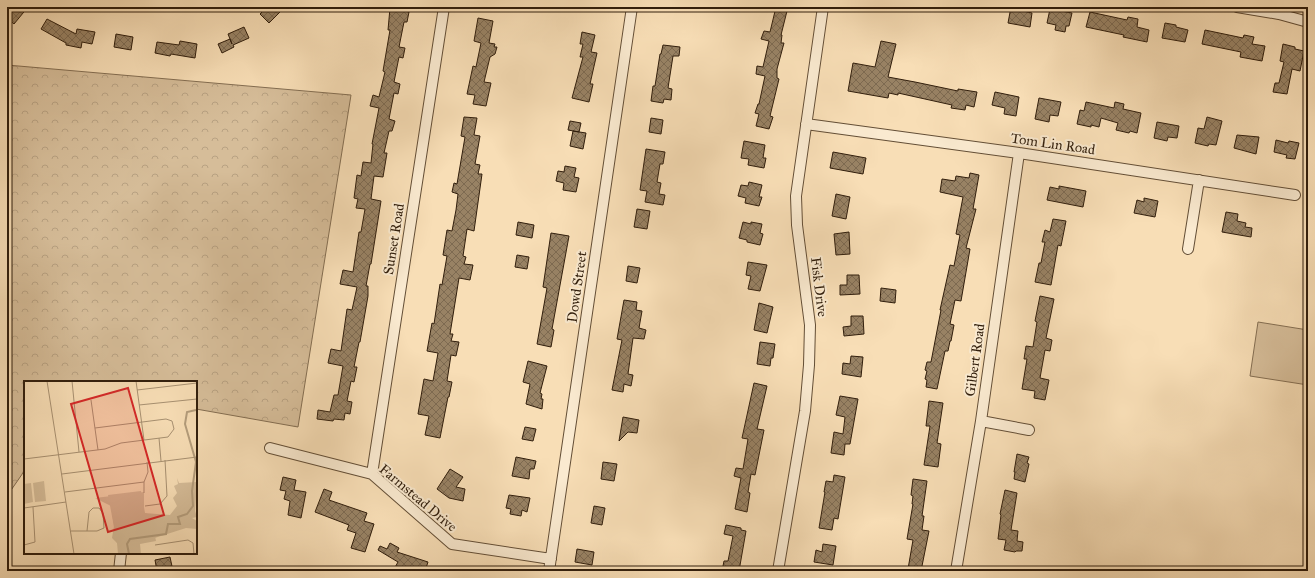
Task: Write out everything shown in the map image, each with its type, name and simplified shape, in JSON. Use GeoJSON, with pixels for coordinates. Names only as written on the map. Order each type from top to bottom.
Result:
{"type":"FeatureCollection","features":[{"type":"Feature","properties":{"kind":"street","name":"Sunset Road"},"geometry":{"type":"LineString","coordinates":[[372,474],[444,7]]}},
{"type":"Feature","properties":{"kind":"street","name":"Dowd Street"},"geometry":{"type":"LineString","coordinates":[[549,571],[632,7]]}},
{"type":"Feature","properties":{"kind":"street","name":"Fisk Drive"},"geometry":{"type":"LineString","coordinates":[[778,571],[805,411],[809,365],[810,325],[797,225],[796,196],[823,7]]}},
{"type":"Feature","properties":{"kind":"street"},"geometry":{"type":"LineString","coordinates":[[1237,7],[1279,14],[1308,22]]}},
{"type":"Feature","properties":{"kind":"street","name":"Tom Lin Road"},"geometry":{"type":"LineString","coordinates":[[806,124],[1020,153],[1295,195]]}},
{"type":"Feature","properties":{"kind":"street","name":"Gilbert Road"},"geometry":{"type":"LineString","coordinates":[[956,571],[981,421],[1020,153]]}},
{"type":"Feature","properties":{"kind":"street"},"geometry":{"type":"LineString","coordinates":[[1188,249],[1199,180]]}},
{"type":"Feature","properties":{"kind":"street"},"geometry":{"type":"LineString","coordinates":[[981,421],[1029,430]]}},
{"type":"Feature","properties":{"kind":"street","name":"Farmstead Drive"},"geometry":{"type":"LineString","coordinates":[[270,448],[372,474],[452,544],[551,559]]}},
{"type":"Feature","properties":{"kind":"street"},"geometry":{"type":"LineString","coordinates":[[119,571],[121,554]]}},
{"type":"Feature","properties":{"kind":"green space"},"geometry":{"type":"Polygon","coordinates":[[[7,65],[351,95],[298,427],[197,409],[197,381],[24,381],[24,471],[7,496],[7,65]]]}},
{"type":"Feature","properties":{"kind":"green space"},"geometry":{"type":"Polygon","coordinates":[[[1258,322],[1308,330],[1308,385],[1250,376],[1258,322]]]}},
{"type":"Feature","properties":{"kind":"building"},"geometry":{"type":"Polygon","coordinates":[[[7,7],[28,7],[14,24],[7,18],[7,7]]]}},
{"type":"Feature","properties":{"kind":"building"},"geometry":{"type":"Polygon","coordinates":[[[267,7],[285,7],[269,23],[260,14],[267,7]]]}},
{"type":"Feature","properties":{"kind":"building"},"geometry":{"type":"Polygon","coordinates":[[[776,7],[788,7],[781,35],[781,43],[784,43],[777,69],[777,78],[779,79],[770,116],[773,117],[769,129],[756,126],[759,114],[755,113],[759,104],[765,76],[756,74],[757,66],[763,67],[769,41],[761,39],[764,31],[770,32],[776,7]]]}},
{"type":"Feature","properties":{"kind":"building"},"geometry":{"type":"Polygon","coordinates":[[[1011,7],[1024,7],[1023,11],[1032,13],[1030,27],[1008,23],[1011,7]]]}},
{"type":"Feature","properties":{"kind":"building"},"geometry":{"type":"Polygon","coordinates":[[[390,8],[409,12],[407,22],[404,22],[399,47],[405,48],[403,58],[399,57],[394,82],[400,84],[398,94],[394,93],[389,119],[395,121],[392,131],[389,131],[384,153],[387,153],[383,177],[374,176],[371,199],[381,201],[366,286],[368,286],[368,296],[354,367],[357,367],[354,382],[351,381],[347,401],[352,402],[350,414],[345,413],[344,420],[334,419],[333,421],[317,419],[318,410],[330,412],[334,395],[338,395],[343,366],[328,363],[331,349],[341,351],[347,309],[352,310],[357,287],[340,284],[343,270],[353,272],[359,232],[361,232],[365,209],[356,208],[358,199],[354,198],[357,175],[361,176],[363,162],[371,163],[372,144],[379,108],[370,106],[373,95],[379,97],[385,72],[383,71],[390,30],[388,30],[390,8]]]}},
{"type":"Feature","properties":{"kind":"building"},"geometry":{"type":"Polygon","coordinates":[[[1050,9],[1072,13],[1069,26],[1066,26],[1065,32],[1055,30],[1056,25],[1047,23],[1050,9]]]}},
{"type":"Feature","properties":{"kind":"building"},"geometry":{"type":"Polygon","coordinates":[[[1090,12],[1127,20],[1128,17],[1138,19],[1137,27],[1149,30],[1147,42],[1123,37],[1124,35],[1086,27],[1090,12]]]}},
{"type":"Feature","properties":{"kind":"building"},"geometry":{"type":"Polygon","coordinates":[[[478,18],[493,21],[489,43],[495,44],[494,47],[497,47],[495,54],[490,57],[484,82],[491,83],[486,106],[473,104],[475,95],[467,94],[473,66],[476,67],[481,43],[474,41],[478,18]]]}},
{"type":"Feature","properties":{"kind":"building"},"geometry":{"type":"Polygon","coordinates":[[[47,19],[76,34],[77,29],[95,32],[92,44],[82,42],[81,48],[66,45],[66,43],[41,29],[47,19]]]}},
{"type":"Feature","properties":{"kind":"building"},"geometry":{"type":"Polygon","coordinates":[[[1165,23],[1176,25],[1176,27],[1188,30],[1185,42],[1162,38],[1165,23]]]}},
{"type":"Feature","properties":{"kind":"building"},"geometry":{"type":"Polygon","coordinates":[[[244,27],[249,38],[233,45],[234,47],[222,53],[218,44],[230,39],[228,34],[244,27]]]}},
{"type":"Feature","properties":{"kind":"building"},"geometry":{"type":"Polygon","coordinates":[[[1205,30],[1243,38],[1244,35],[1254,37],[1252,44],[1265,46],[1262,61],[1240,57],[1241,52],[1202,44],[1205,30]]]}},
{"type":"Feature","properties":{"kind":"building"},"geometry":{"type":"Polygon","coordinates":[[[582,32],[595,35],[591,52],[597,53],[590,84],[593,84],[589,102],[572,98],[583,57],[580,57],[583,44],[580,44],[582,32]]]}},
{"type":"Feature","properties":{"kind":"building"},"geometry":{"type":"Polygon","coordinates":[[[116,34],[133,37],[131,50],[114,47],[116,34]]]}},
{"type":"Feature","properties":{"kind":"building"},"geometry":{"type":"Polygon","coordinates":[[[180,41],[197,44],[195,58],[155,53],[157,42],[179,45],[180,41]]]}},
{"type":"Feature","properties":{"kind":"building"},"geometry":{"type":"Polygon","coordinates":[[[881,41],[896,44],[888,77],[958,91],[958,89],[977,92],[974,107],[966,105],[965,110],[951,108],[952,105],[898,93],[898,95],[889,93],[888,98],[848,91],[853,63],[875,67],[881,41]]]}},
{"type":"Feature","properties":{"kind":"building"},"geometry":{"type":"Polygon","coordinates":[[[1283,44],[1304,51],[1300,71],[1292,69],[1287,94],[1273,92],[1275,83],[1279,83],[1284,62],[1280,61],[1283,44]]]}},
{"type":"Feature","properties":{"kind":"building"},"geometry":{"type":"Polygon","coordinates":[[[663,45],[680,47],[679,56],[673,56],[668,88],[672,89],[671,100],[664,99],[663,103],[651,101],[663,45]]]}},
{"type":"Feature","properties":{"kind":"building"},"geometry":{"type":"Polygon","coordinates":[[[995,92],[1019,97],[1016,116],[1004,114],[1005,108],[992,105],[995,92]]]}},
{"type":"Feature","properties":{"kind":"building"},"geometry":{"type":"Polygon","coordinates":[[[1039,98],[1061,102],[1058,116],[1050,115],[1049,122],[1035,119],[1039,98]]]}},
{"type":"Feature","properties":{"kind":"building"},"geometry":{"type":"Polygon","coordinates":[[[1086,102],[1114,108],[1115,102],[1124,104],[1123,109],[1141,113],[1137,133],[1116,130],[1118,123],[1101,118],[1099,127],[1077,124],[1080,110],[1084,111],[1086,102]]]}},
{"type":"Feature","properties":{"kind":"building"},"geometry":{"type":"Polygon","coordinates":[[[464,117],[477,118],[474,135],[480,136],[475,164],[480,165],[478,174],[482,174],[474,231],[467,229],[463,256],[466,257],[464,264],[473,265],[470,280],[459,278],[450,334],[453,334],[451,341],[459,342],[456,356],[451,355],[447,381],[452,382],[440,438],[425,435],[429,416],[418,414],[424,379],[433,381],[438,353],[427,351],[432,323],[434,324],[440,284],[442,285],[447,256],[443,255],[447,230],[452,231],[456,210],[458,194],[452,192],[454,183],[457,184],[465,137],[461,136],[464,117]]]}},
{"type":"Feature","properties":{"kind":"building"},"geometry":{"type":"Polygon","coordinates":[[[1207,117],[1222,121],[1216,145],[1209,144],[1208,146],[1195,143],[1198,128],[1204,129],[1207,117]]]}},
{"type":"Feature","properties":{"kind":"building"},"geometry":{"type":"Polygon","coordinates":[[[651,118],[663,120],[661,134],[649,132],[651,118]]]}},
{"type":"Feature","properties":{"kind":"building"},"geometry":{"type":"Polygon","coordinates":[[[570,121],[581,123],[579,132],[568,130],[570,121]]]}},
{"type":"Feature","properties":{"kind":"building"},"geometry":{"type":"Polygon","coordinates":[[[1157,122],[1179,126],[1177,138],[1168,137],[1167,141],[1154,138],[1157,122]]]}},
{"type":"Feature","properties":{"kind":"building"},"geometry":{"type":"Polygon","coordinates":[[[573,131],[586,133],[583,149],[570,146],[573,131]]]}},
{"type":"Feature","properties":{"kind":"building"},"geometry":{"type":"Polygon","coordinates":[[[1237,135],[1259,137],[1256,154],[1234,148],[1237,135]]]}},
{"type":"Feature","properties":{"kind":"building"},"geometry":{"type":"Polygon","coordinates":[[[1276,140],[1288,143],[1289,141],[1299,143],[1295,159],[1286,158],[1287,155],[1274,152],[1276,140]]]}},
{"type":"Feature","properties":{"kind":"building"},"geometry":{"type":"Polygon","coordinates":[[[744,141],[765,145],[763,158],[766,158],[764,168],[748,165],[749,159],[741,158],[744,141]]]}},
{"type":"Feature","properties":{"kind":"building"},"geometry":{"type":"Polygon","coordinates":[[[646,149],[665,152],[663,164],[660,164],[657,182],[661,183],[659,194],[665,195],[663,205],[645,202],[647,191],[640,190],[646,149]]]}},
{"type":"Feature","properties":{"kind":"building"},"geometry":{"type":"Polygon","coordinates":[[[833,152],[866,158],[863,174],[830,168],[833,152]]]}},
{"type":"Feature","properties":{"kind":"building"},"geometry":{"type":"Polygon","coordinates":[[[565,166],[576,168],[574,177],[579,178],[576,192],[563,190],[564,183],[556,181],[558,171],[564,172],[565,166]]]}},
{"type":"Feature","properties":{"kind":"building"},"geometry":{"type":"Polygon","coordinates":[[[970,173],[979,175],[973,209],[976,209],[966,248],[970,249],[961,301],[955,300],[950,324],[954,325],[951,341],[948,351],[945,351],[937,389],[926,387],[927,380],[925,379],[927,371],[925,370],[927,362],[931,362],[950,265],[954,266],[960,235],[956,234],[963,197],[940,192],[942,179],[955,181],[956,176],[969,178],[970,173]]]}},
{"type":"Feature","properties":{"kind":"building"},"geometry":{"type":"Polygon","coordinates":[[[749,182],[762,185],[759,197],[762,197],[759,206],[745,203],[746,198],[738,196],[741,185],[748,186],[749,182]]]}},
{"type":"Feature","properties":{"kind":"building"},"geometry":{"type":"Polygon","coordinates":[[[1059,186],[1086,191],[1083,207],[1047,200],[1050,187],[1059,189],[1059,186]]]}},
{"type":"Feature","properties":{"kind":"building"},"geometry":{"type":"Polygon","coordinates":[[[836,194],[850,197],[846,219],[832,216],[836,194]]]}},
{"type":"Feature","properties":{"kind":"building"},"geometry":{"type":"Polygon","coordinates":[[[1144,198],[1158,201],[1155,217],[1134,213],[1137,200],[1144,202],[1144,198]]]}},
{"type":"Feature","properties":{"kind":"building"},"geometry":{"type":"Polygon","coordinates":[[[637,209],[650,211],[647,229],[634,227],[637,209]]]}},
{"type":"Feature","properties":{"kind":"building"},"geometry":{"type":"Polygon","coordinates":[[[1226,212],[1238,214],[1237,221],[1246,223],[1245,227],[1252,228],[1251,237],[1222,232],[1226,212]]]}},
{"type":"Feature","properties":{"kind":"building"},"geometry":{"type":"Polygon","coordinates":[[[1053,219],[1066,221],[1061,246],[1058,245],[1051,285],[1035,282],[1039,263],[1041,263],[1045,242],[1042,242],[1045,230],[1050,232],[1053,219]]]}},
{"type":"Feature","properties":{"kind":"building"},"geometry":{"type":"Polygon","coordinates":[[[518,222],[534,225],[532,238],[516,235],[518,222]]]}},
{"type":"Feature","properties":{"kind":"building"},"geometry":{"type":"Polygon","coordinates":[[[743,222],[762,224],[760,233],[763,234],[760,245],[747,242],[747,240],[739,238],[743,222]]]}},
{"type":"Feature","properties":{"kind":"building"},"geometry":{"type":"Polygon","coordinates":[[[849,232],[850,254],[836,255],[834,234],[849,232]]]}},
{"type":"Feature","properties":{"kind":"building"},"geometry":{"type":"Polygon","coordinates":[[[551,233],[569,236],[552,329],[554,330],[551,347],[537,344],[547,288],[543,287],[551,233]]]}},
{"type":"Feature","properties":{"kind":"building"},"geometry":{"type":"Polygon","coordinates":[[[517,255],[529,257],[527,269],[515,267],[517,255]]]}},
{"type":"Feature","properties":{"kind":"building"},"geometry":{"type":"Polygon","coordinates":[[[748,262],[767,265],[760,291],[748,289],[751,276],[746,275],[748,262]]]}},
{"type":"Feature","properties":{"kind":"building"},"geometry":{"type":"Polygon","coordinates":[[[628,266],[640,268],[637,283],[626,281],[628,266]]]}},
{"type":"Feature","properties":{"kind":"building"},"geometry":{"type":"Polygon","coordinates":[[[847,275],[859,275],[860,294],[840,295],[840,285],[847,285],[847,275]]]}},
{"type":"Feature","properties":{"kind":"building"},"geometry":{"type":"Polygon","coordinates":[[[881,288],[896,290],[895,303],[880,301],[881,288]]]}},
{"type":"Feature","properties":{"kind":"building"},"geometry":{"type":"Polygon","coordinates":[[[1040,296],[1054,299],[1046,338],[1052,340],[1050,351],[1045,350],[1040,378],[1049,380],[1045,400],[1034,398],[1035,391],[1022,389],[1027,359],[1024,359],[1026,346],[1033,347],[1037,322],[1035,321],[1040,296]]]}},
{"type":"Feature","properties":{"kind":"building"},"geometry":{"type":"Polygon","coordinates":[[[624,300],[637,302],[636,310],[642,311],[639,328],[646,330],[644,339],[633,338],[628,374],[633,375],[631,386],[624,384],[623,392],[612,390],[622,340],[617,339],[624,300]]]}},
{"type":"Feature","properties":{"kind":"building"},"geometry":{"type":"Polygon","coordinates":[[[759,303],[773,307],[767,333],[754,330],[759,303]]]}},
{"type":"Feature","properties":{"kind":"building"},"geometry":{"type":"Polygon","coordinates":[[[851,316],[863,316],[864,334],[844,336],[843,327],[851,326],[851,316]]]}},
{"type":"Feature","properties":{"kind":"building"},"geometry":{"type":"Polygon","coordinates":[[[760,342],[775,344],[770,366],[757,364],[760,342]]]}},
{"type":"Feature","properties":{"kind":"building"},"geometry":{"type":"Polygon","coordinates":[[[851,356],[863,357],[861,377],[842,374],[843,363],[850,364],[851,356]]]}},
{"type":"Feature","properties":{"kind":"building"},"geometry":{"type":"Polygon","coordinates":[[[528,361],[547,366],[540,393],[542,394],[541,399],[543,399],[542,409],[526,404],[530,384],[523,382],[528,361]]]}},
{"type":"Feature","properties":{"kind":"building"},"geometry":{"type":"Polygon","coordinates":[[[754,383],[767,386],[757,429],[764,430],[755,475],[751,474],[747,512],[735,509],[741,478],[734,476],[736,468],[743,469],[748,439],[742,438],[754,383]]]}},
{"type":"Feature","properties":{"kind":"building"},"geometry":{"type":"Polygon","coordinates":[[[840,396],[858,399],[850,444],[845,444],[844,455],[831,453],[834,432],[843,434],[845,417],[836,415],[840,396]]]}},
{"type":"Feature","properties":{"kind":"building"},"geometry":{"type":"Polygon","coordinates":[[[929,401],[943,403],[937,443],[941,444],[938,467],[924,465],[930,426],[926,426],[929,401]]]}},
{"type":"Feature","properties":{"kind":"building"},"geometry":{"type":"Polygon","coordinates":[[[623,417],[639,420],[637,433],[628,432],[619,441],[623,417]]]}},
{"type":"Feature","properties":{"kind":"building"},"geometry":{"type":"Polygon","coordinates":[[[525,427],[536,429],[533,441],[522,439],[525,427]]]}},
{"type":"Feature","properties":{"kind":"building"},"geometry":{"type":"Polygon","coordinates":[[[1017,454],[1029,457],[1025,482],[1014,479],[1017,454]]]}},
{"type":"Feature","properties":{"kind":"building"},"geometry":{"type":"Polygon","coordinates":[[[516,457],[536,461],[534,469],[530,469],[529,479],[512,476],[516,457]]]}},
{"type":"Feature","properties":{"kind":"building"},"geometry":{"type":"Polygon","coordinates":[[[603,462],[617,464],[614,481],[601,479],[603,462]]]}},
{"type":"Feature","properties":{"kind":"building"},"geometry":{"type":"Polygon","coordinates":[[[450,469],[463,477],[456,487],[465,489],[463,501],[449,498],[437,489],[450,469]]]}},
{"type":"Feature","properties":{"kind":"building"},"geometry":{"type":"Polygon","coordinates":[[[834,475],[845,477],[838,519],[834,518],[832,530],[819,528],[826,481],[833,482],[834,475]]]}},
{"type":"Feature","properties":{"kind":"building"},"geometry":{"type":"Polygon","coordinates":[[[283,477],[296,480],[294,490],[306,492],[301,518],[288,515],[290,501],[284,499],[286,491],[280,490],[283,477]]]}},
{"type":"Feature","properties":{"kind":"building"},"geometry":{"type":"Polygon","coordinates":[[[913,479],[927,481],[922,516],[924,516],[922,530],[929,531],[921,571],[910,571],[911,569],[908,569],[913,540],[907,539],[913,504],[913,496],[911,495],[913,479]]]}},
{"type":"Feature","properties":{"kind":"building"},"geometry":{"type":"Polygon","coordinates":[[[324,489],[332,492],[329,500],[367,513],[364,521],[374,524],[365,552],[351,548],[356,533],[347,530],[349,525],[315,512],[324,489]]]}},
{"type":"Feature","properties":{"kind":"building"},"geometry":{"type":"Polygon","coordinates":[[[1005,490],[1017,493],[1011,530],[1018,531],[1017,541],[1023,542],[1022,551],[1015,552],[1004,550],[1006,540],[998,539],[1000,514],[1005,490]]]}},
{"type":"Feature","properties":{"kind":"building"},"geometry":{"type":"Polygon","coordinates":[[[509,495],[530,498],[527,512],[522,510],[521,516],[510,514],[511,509],[506,508],[509,495]]]}},
{"type":"Feature","properties":{"kind":"building"},"geometry":{"type":"Polygon","coordinates":[[[594,506],[605,508],[602,525],[591,523],[594,506]]]}},
{"type":"Feature","properties":{"kind":"building"},"geometry":{"type":"Polygon","coordinates":[[[726,525],[741,528],[741,530],[746,531],[739,571],[722,571],[724,561],[728,561],[733,536],[724,534],[726,525]]]}},
{"type":"Feature","properties":{"kind":"building"},"geometry":{"type":"Polygon","coordinates":[[[390,543],[399,548],[397,552],[428,562],[425,571],[393,571],[398,562],[378,550],[380,546],[387,549],[390,543]]]}},
{"type":"Feature","properties":{"kind":"building"},"geometry":{"type":"Polygon","coordinates":[[[823,544],[836,546],[833,565],[814,562],[816,550],[822,552],[823,544]]]}},
{"type":"Feature","properties":{"kind":"building"},"geometry":{"type":"Polygon","coordinates":[[[577,549],[594,552],[592,565],[575,562],[577,549]]]}},
{"type":"Feature","properties":{"kind":"building"},"geometry":{"type":"Polygon","coordinates":[[[170,557],[173,571],[157,571],[155,560],[170,557]]]}}]}
